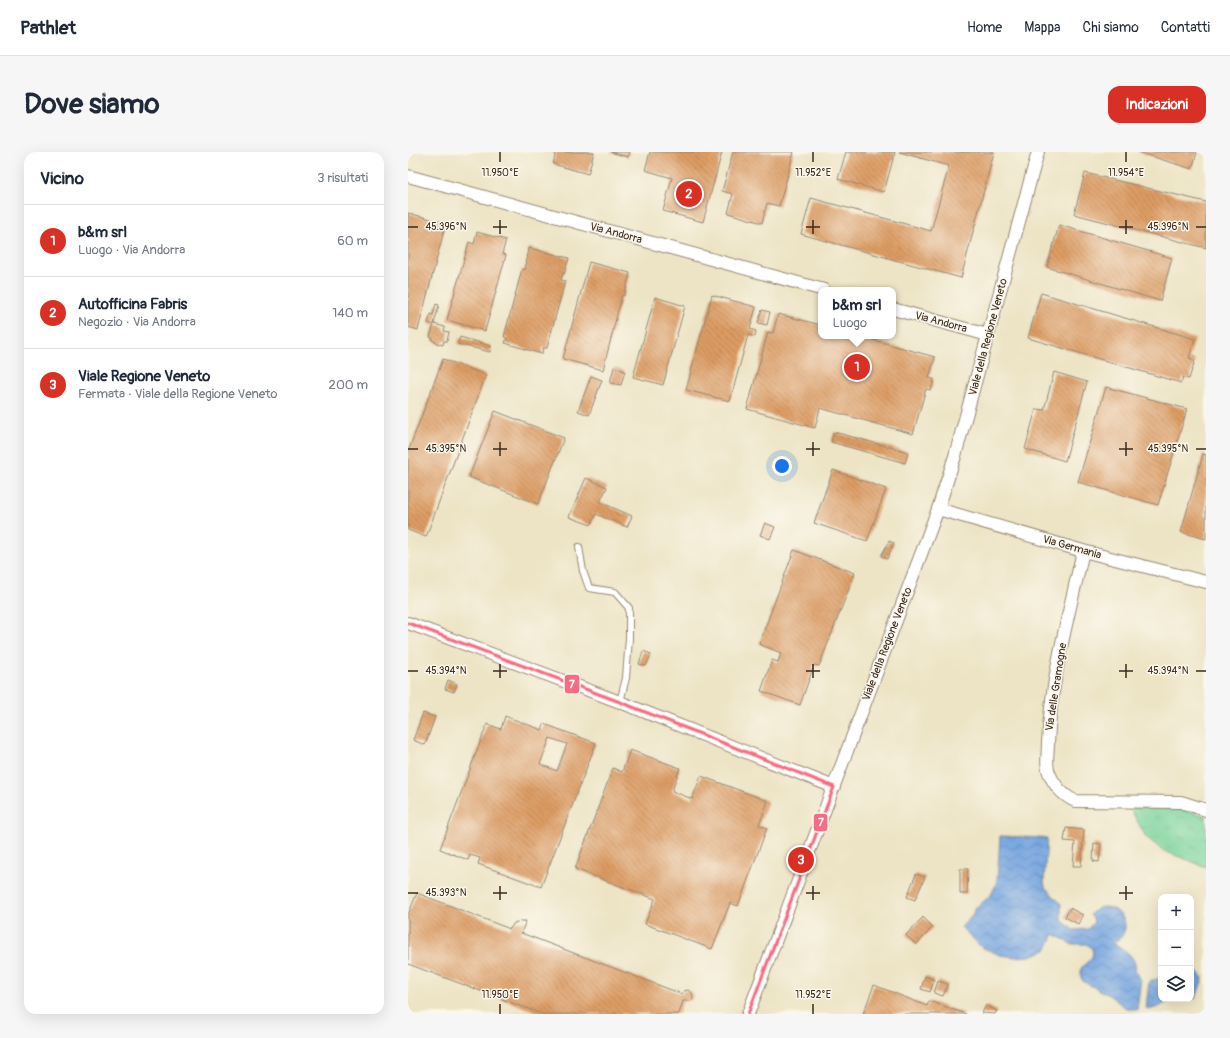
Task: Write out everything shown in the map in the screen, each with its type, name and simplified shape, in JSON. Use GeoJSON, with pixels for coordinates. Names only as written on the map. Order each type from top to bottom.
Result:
{"type":"FeatureCollection","features":[{"type":"Feature","properties":{"kind":"street","name":"Viale della Regione Veneto"},"geometry":{"type":"LineString","coordinates":[[748,1014],[938,509],[955,456],[1038,152]]}},
{"type":"Feature","properties":{"kind":"street","name":"Via Andorra"},"geometry":{"type":"LineString","coordinates":[[408,176],[818,288]]}},
{"type":"Feature","properties":{"kind":"street","name":"Via Andorra"},"geometry":{"type":"LineString","coordinates":[[896,310],[988,335]]}},
{"type":"Feature","properties":{"kind":"street","name":"Via Germania"},"geometry":{"type":"LineString","coordinates":[[938,509],[1083,551],[1206,582]]}},
{"type":"Feature","properties":{"kind":"street","name":"Via delle Gramogne"},"geometry":{"type":"LineString","coordinates":[[1083,551],[1056,670],[1049,716],[1048,769],[1057,788],[1068,798],[1075,801],[1181,802],[1206,810]]}},
{"type":"Feature","properties":{"kind":"street"},"geometry":{"type":"LineString","coordinates":[[408,623],[620,702],[834,787]]}},
{"type":"Feature","properties":{"kind":"lane"},"geometry":{"type":"LineString","coordinates":[[578,548],[583,571],[589,588],[614,592],[629,608],[629,638],[626,678],[620,702]]}},
{"type":"Feature","properties":{"kind":"green space"},"geometry":{"type":"Polygon","coordinates":[[[1130,808],[1181,809],[1206,816],[1206,867],[1164,851],[1146,837],[1130,808]]]}},
{"type":"Feature","properties":{"kind":"water"},"geometry":{"type":"Polygon","coordinates":[[[1000,836],[1047,838],[1044,881],[1045,887],[1061,904],[1061,915],[1063,921],[1073,930],[1088,929],[1094,922],[1090,915],[1097,909],[1104,907],[1117,911],[1122,917],[1125,923],[1125,930],[1121,937],[1113,942],[1131,956],[1137,974],[1141,979],[1137,1010],[1126,1008],[1109,995],[1084,982],[1081,978],[1081,968],[1092,957],[1093,952],[1091,947],[1086,944],[1071,944],[1054,934],[1046,950],[1030,956],[1016,957],[1000,955],[981,947],[961,927],[971,917],[976,908],[991,895],[997,882],[1000,836]]]}},
{"type":"Feature","properties":{"kind":"water"},"geometry":{"type":"Polygon","coordinates":[[[1194,970],[1203,978],[1196,998],[1194,998],[1194,970]]]}},
{"type":"Feature","properties":{"kind":"water"},"geometry":{"type":"Polygon","coordinates":[[[1158,979],[1158,1002],[1168,1002],[1149,1010],[1146,1008],[1149,981],[1158,979]]]}},
{"type":"Feature","properties":{"kind":"building"},"geometry":{"type":"Polygon","coordinates":[[[556,152],[594,152],[588,174],[553,164],[556,152]]]}},
{"type":"Feature","properties":{"kind":"building"},"geometry":{"type":"Polygon","coordinates":[[[610,152],[630,152],[628,157],[610,152]]]}},
{"type":"Feature","properties":{"kind":"building"},"geometry":{"type":"Polygon","coordinates":[[[650,152],[722,152],[703,222],[663,211],[672,178],[645,170],[650,152]]]}},
{"type":"Feature","properties":{"kind":"building"},"geometry":{"type":"Polygon","coordinates":[[[733,152],[794,152],[779,206],[767,203],[762,223],[728,213],[733,194],[722,191],[733,152]]]}},
{"type":"Feature","properties":{"kind":"building"},"geometry":{"type":"Polygon","coordinates":[[[846,152],[895,152],[884,192],[838,179],[846,152]]]}},
{"type":"Feature","properties":{"kind":"building"},"geometry":{"type":"Polygon","coordinates":[[[899,152],[994,152],[961,278],[801,234],[811,198],[931,231],[949,166],[899,152]]]}},
{"type":"Feature","properties":{"kind":"building"},"geometry":{"type":"Polygon","coordinates":[[[1138,152],[1197,152],[1192,169],[1138,152]]]}},
{"type":"Feature","properties":{"kind":"building"},"geometry":{"type":"Polygon","coordinates":[[[1085,173],[1206,202],[1206,248],[1074,214],[1085,173]]]}},
{"type":"Feature","properties":{"kind":"building"},"geometry":{"type":"Polygon","coordinates":[[[408,213],[446,223],[418,330],[408,327],[408,213]]]}},
{"type":"Feature","properties":{"kind":"building"},"geometry":{"type":"Polygon","coordinates":[[[1059,225],[1172,258],[1160,301],[1047,267],[1059,225]]]}},
{"type":"Feature","properties":{"kind":"building"},"geometry":{"type":"Polygon","coordinates":[[[477,232],[506,240],[502,254],[506,255],[485,331],[447,320],[469,242],[474,244],[477,232]]]}},
{"type":"Feature","properties":{"kind":"building"},"geometry":{"type":"Polygon","coordinates":[[[529,248],[569,258],[561,280],[565,281],[547,348],[543,348],[542,354],[505,343],[507,338],[504,337],[522,269],[525,270],[529,248]]]}},
{"type":"Feature","properties":{"kind":"building"},"geometry":{"type":"Polygon","coordinates":[[[589,262],[630,273],[624,296],[622,295],[603,370],[563,359],[589,262]]]}},
{"type":"Feature","properties":{"kind":"building"},"geometry":{"type":"Polygon","coordinates":[[[1041,293],[1195,339],[1189,358],[1195,360],[1189,379],[1183,377],[1181,383],[1028,338],[1041,293]]]}},
{"type":"Feature","properties":{"kind":"building"},"geometry":{"type":"Polygon","coordinates":[[[712,295],[756,307],[750,329],[756,331],[755,337],[748,335],[730,401],[686,390],[712,295]]]}},
{"type":"Feature","properties":{"kind":"building"},"geometry":{"type":"Polygon","coordinates":[[[655,297],[685,306],[663,385],[633,377],[655,297]]]}},
{"type":"Feature","properties":{"kind":"building"},"geometry":{"type":"Polygon","coordinates":[[[436,304],[439,305],[434,324],[445,327],[444,331],[449,332],[447,341],[444,341],[443,345],[436,343],[432,340],[433,338],[430,337],[434,325],[428,323],[431,314],[433,315],[436,304]]]}},
{"type":"Feature","properties":{"kind":"building"},"geometry":{"type":"Polygon","coordinates":[[[762,310],[770,312],[767,325],[758,323],[762,310]]]}},
{"type":"Feature","properties":{"kind":"building"},"geometry":{"type":"Polygon","coordinates":[[[778,314],[818,324],[818,339],[870,339],[935,357],[929,378],[934,379],[933,384],[931,390],[926,389],[913,434],[820,408],[815,428],[747,409],[768,332],[773,333],[778,314]]]}},
{"type":"Feature","properties":{"kind":"building"},"geometry":{"type":"Polygon","coordinates":[[[460,337],[491,346],[490,352],[458,344],[460,337]]]}},
{"type":"Feature","properties":{"kind":"building"},"geometry":{"type":"Polygon","coordinates":[[[443,359],[486,375],[426,537],[408,530],[408,452],[443,359]]]}},
{"type":"Feature","properties":{"kind":"building"},"geometry":{"type":"Polygon","coordinates":[[[614,367],[625,371],[621,385],[610,383],[614,367]]]}},
{"type":"Feature","properties":{"kind":"building"},"geometry":{"type":"Polygon","coordinates":[[[1054,372],[1087,382],[1065,461],[1025,449],[1036,409],[1044,410],[1054,372]]]}},
{"type":"Feature","properties":{"kind":"building"},"geometry":{"type":"Polygon","coordinates":[[[591,376],[602,380],[589,415],[578,411],[591,376]]]}},
{"type":"Feature","properties":{"kind":"building"},"geometry":{"type":"Polygon","coordinates":[[[1106,387],[1187,409],[1158,505],[1078,482],[1106,387]]]}},
{"type":"Feature","properties":{"kind":"building"},"geometry":{"type":"Polygon","coordinates":[[[495,411],[564,438],[538,504],[469,477],[495,411]]]}},
{"type":"Feature","properties":{"kind":"building"},"geometry":{"type":"Polygon","coordinates":[[[834,432],[908,452],[905,463],[831,442],[834,432]]]}},
{"type":"Feature","properties":{"kind":"building"},"geometry":{"type":"Polygon","coordinates":[[[1203,454],[1206,455],[1206,539],[1181,532],[1203,454]]]}},
{"type":"Feature","properties":{"kind":"building"},"geometry":{"type":"Polygon","coordinates":[[[833,470],[886,489],[867,541],[814,523],[833,470]]]}},
{"type":"Feature","properties":{"kind":"building"},"geometry":{"type":"Polygon","coordinates":[[[586,478],[607,487],[600,502],[632,516],[627,527],[596,514],[591,525],[569,517],[586,478]]]}},
{"type":"Feature","properties":{"kind":"building"},"geometry":{"type":"Polygon","coordinates":[[[765,523],[775,527],[770,539],[760,535],[765,523]]]}},
{"type":"Feature","properties":{"kind":"building"},"geometry":{"type":"Polygon","coordinates":[[[889,541],[894,543],[887,559],[881,556],[889,541]]]}},
{"type":"Feature","properties":{"kind":"building"},"geometry":{"type":"Polygon","coordinates":[[[794,550],[855,573],[819,666],[814,665],[800,705],[761,691],[772,660],[778,662],[781,653],[759,644],[794,550]]]}},
{"type":"Feature","properties":{"kind":"building"},"geometry":{"type":"Polygon","coordinates":[[[643,651],[651,654],[646,666],[639,664],[643,651]]]}},
{"type":"Feature","properties":{"kind":"building"},"geometry":{"type":"Polygon","coordinates":[[[448,680],[457,684],[454,692],[445,689],[448,680]]]}},
{"type":"Feature","properties":{"kind":"building"},"geometry":{"type":"Polygon","coordinates":[[[423,713],[435,717],[425,745],[413,740],[423,713]]]}},
{"type":"Feature","properties":{"kind":"building"},"geometry":{"type":"Polygon","coordinates":[[[505,716],[542,730],[544,724],[596,743],[541,887],[478,864],[480,858],[470,855],[468,860],[440,849],[487,724],[501,729],[505,716]],[[550,738],[540,764],[557,771],[567,744],[550,738]]]}},
{"type":"Feature","properties":{"kind":"building"},"geometry":{"type":"Polygon","coordinates":[[[630,750],[680,768],[672,791],[692,799],[701,776],[768,801],[759,825],[767,828],[738,906],[730,903],[712,949],[645,924],[655,899],[575,869],[613,768],[622,772],[630,750]]]}},
{"type":"Feature","properties":{"kind":"building"},"geometry":{"type":"Polygon","coordinates":[[[1066,828],[1084,830],[1081,866],[1073,866],[1075,842],[1064,841],[1066,828]]]}},
{"type":"Feature","properties":{"kind":"building"},"geometry":{"type":"Polygon","coordinates":[[[1094,843],[1101,844],[1099,862],[1093,861],[1094,843]]]}},
{"type":"Feature","properties":{"kind":"building"},"geometry":{"type":"Polygon","coordinates":[[[960,869],[968,869],[967,894],[960,894],[960,869]]]}},
{"type":"Feature","properties":{"kind":"building"},"geometry":{"type":"Polygon","coordinates":[[[916,874],[925,877],[915,900],[907,897],[916,874]]]}},
{"type":"Feature","properties":{"kind":"building"},"geometry":{"type":"Polygon","coordinates":[[[417,893],[510,929],[514,923],[526,921],[521,933],[682,994],[684,991],[688,990],[692,993],[693,998],[690,1001],[683,1001],[679,1014],[542,1014],[408,964],[408,915],[417,893]]]}},
{"type":"Feature","properties":{"kind":"building"},"geometry":{"type":"Polygon","coordinates":[[[1070,908],[1083,915],[1078,924],[1065,917],[1070,908]]]}},
{"type":"Feature","properties":{"kind":"building"},"geometry":{"type":"Polygon","coordinates":[[[923,917],[933,927],[916,945],[906,935],[923,917]]]}},
{"type":"Feature","properties":{"kind":"building"},"geometry":{"type":"Polygon","coordinates":[[[925,976],[934,980],[930,992],[921,989],[925,976]]]}},
{"type":"Feature","properties":{"kind":"building"},"geometry":{"type":"Polygon","coordinates":[[[938,981],[948,984],[943,996],[934,993],[938,981]]]}},
{"type":"Feature","properties":{"kind":"building"},"geometry":{"type":"Polygon","coordinates":[[[874,985],[927,1006],[929,1001],[966,1014],[863,1014],[874,985]]]}},
{"type":"Feature","properties":{"kind":"building"},"geometry":{"type":"Polygon","coordinates":[[[986,1005],[997,1011],[995,1014],[982,1013],[986,1005]]]}},
{"type":"Feature","properties":{"kind":"transit line","name":"7"},"geometry":{"type":"LineString","coordinates":[[408,623],[620,702],[834,787],[748,1014]]}},
{"type":"Feature","properties":{"kind":"place","name":"Autofficina Fabris"},"geometry":{"type":"Point","coordinates":[689,194]}},
{"type":"Feature","properties":{"kind":"place","name":"b&m srl"},"geometry":{"type":"Point","coordinates":[857,367]}},
{"type":"Feature","properties":{"kind":"place","name":"Viale Regione Veneto"},"geometry":{"type":"Point","coordinates":[801,860]}}]}
